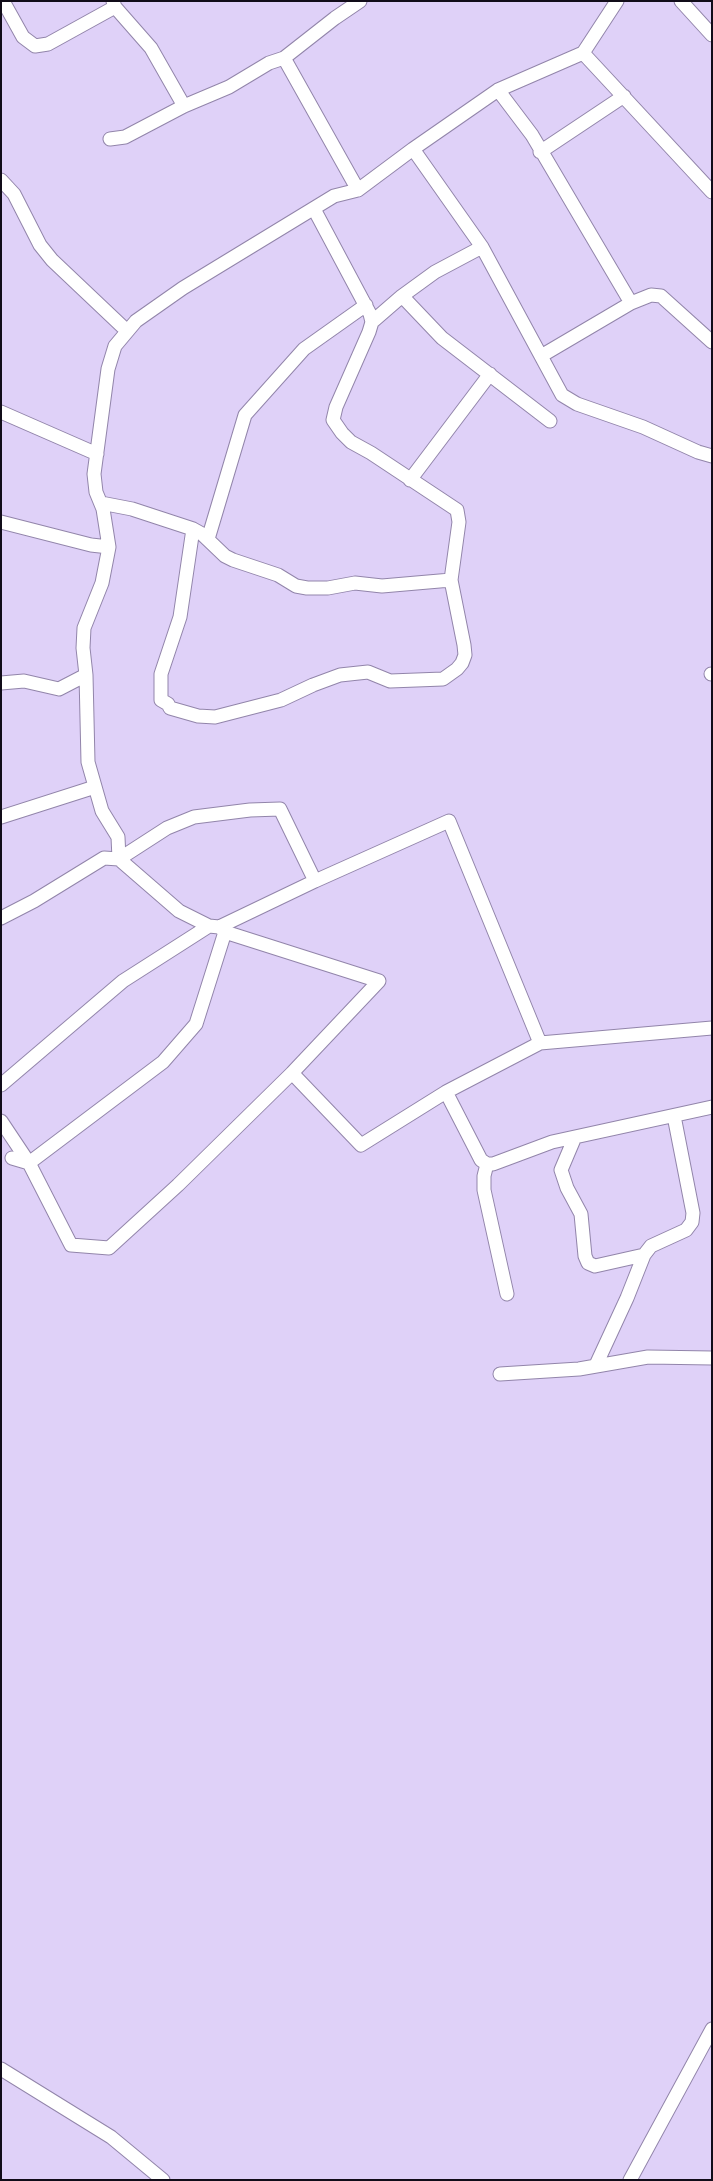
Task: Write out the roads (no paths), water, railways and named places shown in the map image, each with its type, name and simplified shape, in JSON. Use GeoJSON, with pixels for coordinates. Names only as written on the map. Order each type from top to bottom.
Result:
{"type":"FeatureCollection","features":[{"type":"Feature","properties":{"kind":"street"},"geometry":{"type":"LineString","coordinates":[[3,1],[23,37],[35,46],[48,44],[114,4],[152,48],[184,106]]}},
{"type":"Feature","properties":{"kind":"street"},"geometry":{"type":"LineString","coordinates":[[1,1122],[28,1163],[71,1245],[109,1248],[178,1185],[292,1073],[379,981],[218,928],[179,911],[119,859],[118,836],[102,811],[88,762],[86,675],[83,648],[84,628],[102,583],[109,548],[101,503],[96,492],[94,474],[108,369],[115,346],[136,321],[183,288],[334,196],[358,190],[413,149],[498,90],[583,53],[617,1]]}},
{"type":"Feature","properties":{"kind":"street"},"geometry":{"type":"LineString","coordinates":[[681,1],[712,35]]}},
{"type":"Feature","properties":{"kind":"street"},"geometry":{"type":"LineString","coordinates":[[110,139],[125,137],[184,106],[229,87],[269,63],[284,58],[351,3]]}},
{"type":"Feature","properties":{"kind":"street"},"geometry":{"type":"LineString","coordinates":[[583,53],[712,192]]}},
{"type":"Feature","properties":{"kind":"street"},"geometry":{"type":"LineString","coordinates":[[284,58],[358,190]]}},
{"type":"Feature","properties":{"kind":"street"},"geometry":{"type":"LineString","coordinates":[[498,90],[532,135],[540,152],[631,303]]}},
{"type":"Feature","properties":{"kind":"street"},"geometry":{"type":"LineString","coordinates":[[540,152],[624,96]]}},
{"type":"Feature","properties":{"kind":"street"},"geometry":{"type":"LineString","coordinates":[[413,149],[482,247],[562,395],[577,404],[643,427],[698,452],[712,456]]}},
{"type":"Feature","properties":{"kind":"street"},"geometry":{"type":"LineString","coordinates":[[1,180],[14,194],[40,245],[52,260],[127,331]]}},
{"type":"Feature","properties":{"kind":"street"},"geometry":{"type":"LineString","coordinates":[[314,209],[366,306],[372,322]]}},
{"type":"Feature","properties":{"kind":"street"},"geometry":{"type":"LineString","coordinates":[[193,529],[180,617],[162,665],[161,700],[168,704],[170,708],[198,716],[216,717],[281,700],[313,685],[340,675],[368,672],[390,681],[443,679],[457,670],[465,655],[451,580],[459,522],[457,510],[371,453],[351,442],[342,434],[333,420],[336,408],[372,322],[402,296],[435,272],[482,247]]}},
{"type":"Feature","properties":{"kind":"street"},"geometry":{"type":"LineString","coordinates":[[402,296],[442,338],[550,421]]}},
{"type":"Feature","properties":{"kind":"street"},"geometry":{"type":"LineString","coordinates":[[541,356],[631,303],[651,296],[661,296],[712,342]]}},
{"type":"Feature","properties":{"kind":"street"},"geometry":{"type":"LineString","coordinates":[[208,539],[245,416],[304,349],[366,306]]}},
{"type":"Feature","properties":{"kind":"street"},"geometry":{"type":"LineString","coordinates":[[410,480],[490,374]]}},
{"type":"Feature","properties":{"kind":"street"},"geometry":{"type":"LineString","coordinates":[[1,412],[97,454]]}},
{"type":"Feature","properties":{"kind":"street"},"geometry":{"type":"LineString","coordinates":[[101,503],[132,509],[193,529],[208,539],[233,560],[278,575],[289,582],[307,588],[328,588],[354,583],[390,586],[451,580]]}},
{"type":"Feature","properties":{"kind":"street"},"geometry":{"type":"LineString","coordinates":[[1,522],[91,545],[109,548]]}},
{"type":"Feature","properties":{"kind":"street"},"geometry":{"type":"LineString","coordinates":[[1,683],[24,681],[59,689],[86,675]]}},
{"type":"Feature","properties":{"kind":"street"},"geometry":{"type":"LineString","coordinates":[[1,817],[95,787]]}},
{"type":"Feature","properties":{"kind":"street"},"geometry":{"type":"LineString","coordinates":[[1,918],[34,901],[104,858],[119,859],[167,828],[194,817],[280,809],[315,881]]}},
{"type":"Feature","properties":{"kind":"street"},"geometry":{"type":"LineString","coordinates":[[1,1085],[123,981],[218,928],[315,881],[449,822],[540,1043]]}},
{"type":"Feature","properties":{"kind":"street"},"geometry":{"type":"LineString","coordinates":[[28,1163],[163,1062],[196,1024],[218,928]]}},
{"type":"Feature","properties":{"kind":"street"},"geometry":{"type":"LineString","coordinates":[[292,1073],[361,1145],[446,1092],[540,1043],[712,1028]]}},
{"type":"Feature","properties":{"kind":"street"},"geometry":{"type":"LineString","coordinates":[[446,1092],[481,1160],[486,1164],[493,1164],[552,1142],[712,1107]]}},
{"type":"Feature","properties":{"kind":"street"},"geometry":{"type":"LineString","coordinates":[[596,1365],[627,1298],[644,1254],[651,1246],[686,1230],[692,1222],[693,1213],[674,1116]]}},
{"type":"Feature","properties":{"kind":"street"},"geometry":{"type":"LineString","coordinates":[[575,1137],[561,1170],[567,1188],[580,1214],[588,1263],[595,1266],[644,1254]]}},
{"type":"Feature","properties":{"kind":"street"},"geometry":{"type":"LineString","coordinates":[[12,1158],[28,1163]]}},
{"type":"Feature","properties":{"kind":"street"},"geometry":{"type":"LineString","coordinates":[[486,1164],[484,1190],[507,1294]]}},
{"type":"Feature","properties":{"kind":"street"},"geometry":{"type":"LineString","coordinates":[[500,1374],[541,1372],[648,1357],[712,1358]]}},
{"type":"Feature","properties":{"kind":"street"},"geometry":{"type":"LineString","coordinates":[[630,2180],[712,2029]]}},
{"type":"Feature","properties":{"kind":"street"},"geometry":{"type":"LineString","coordinates":[[1,2069],[110,2137],[163,2180]]}}]}
